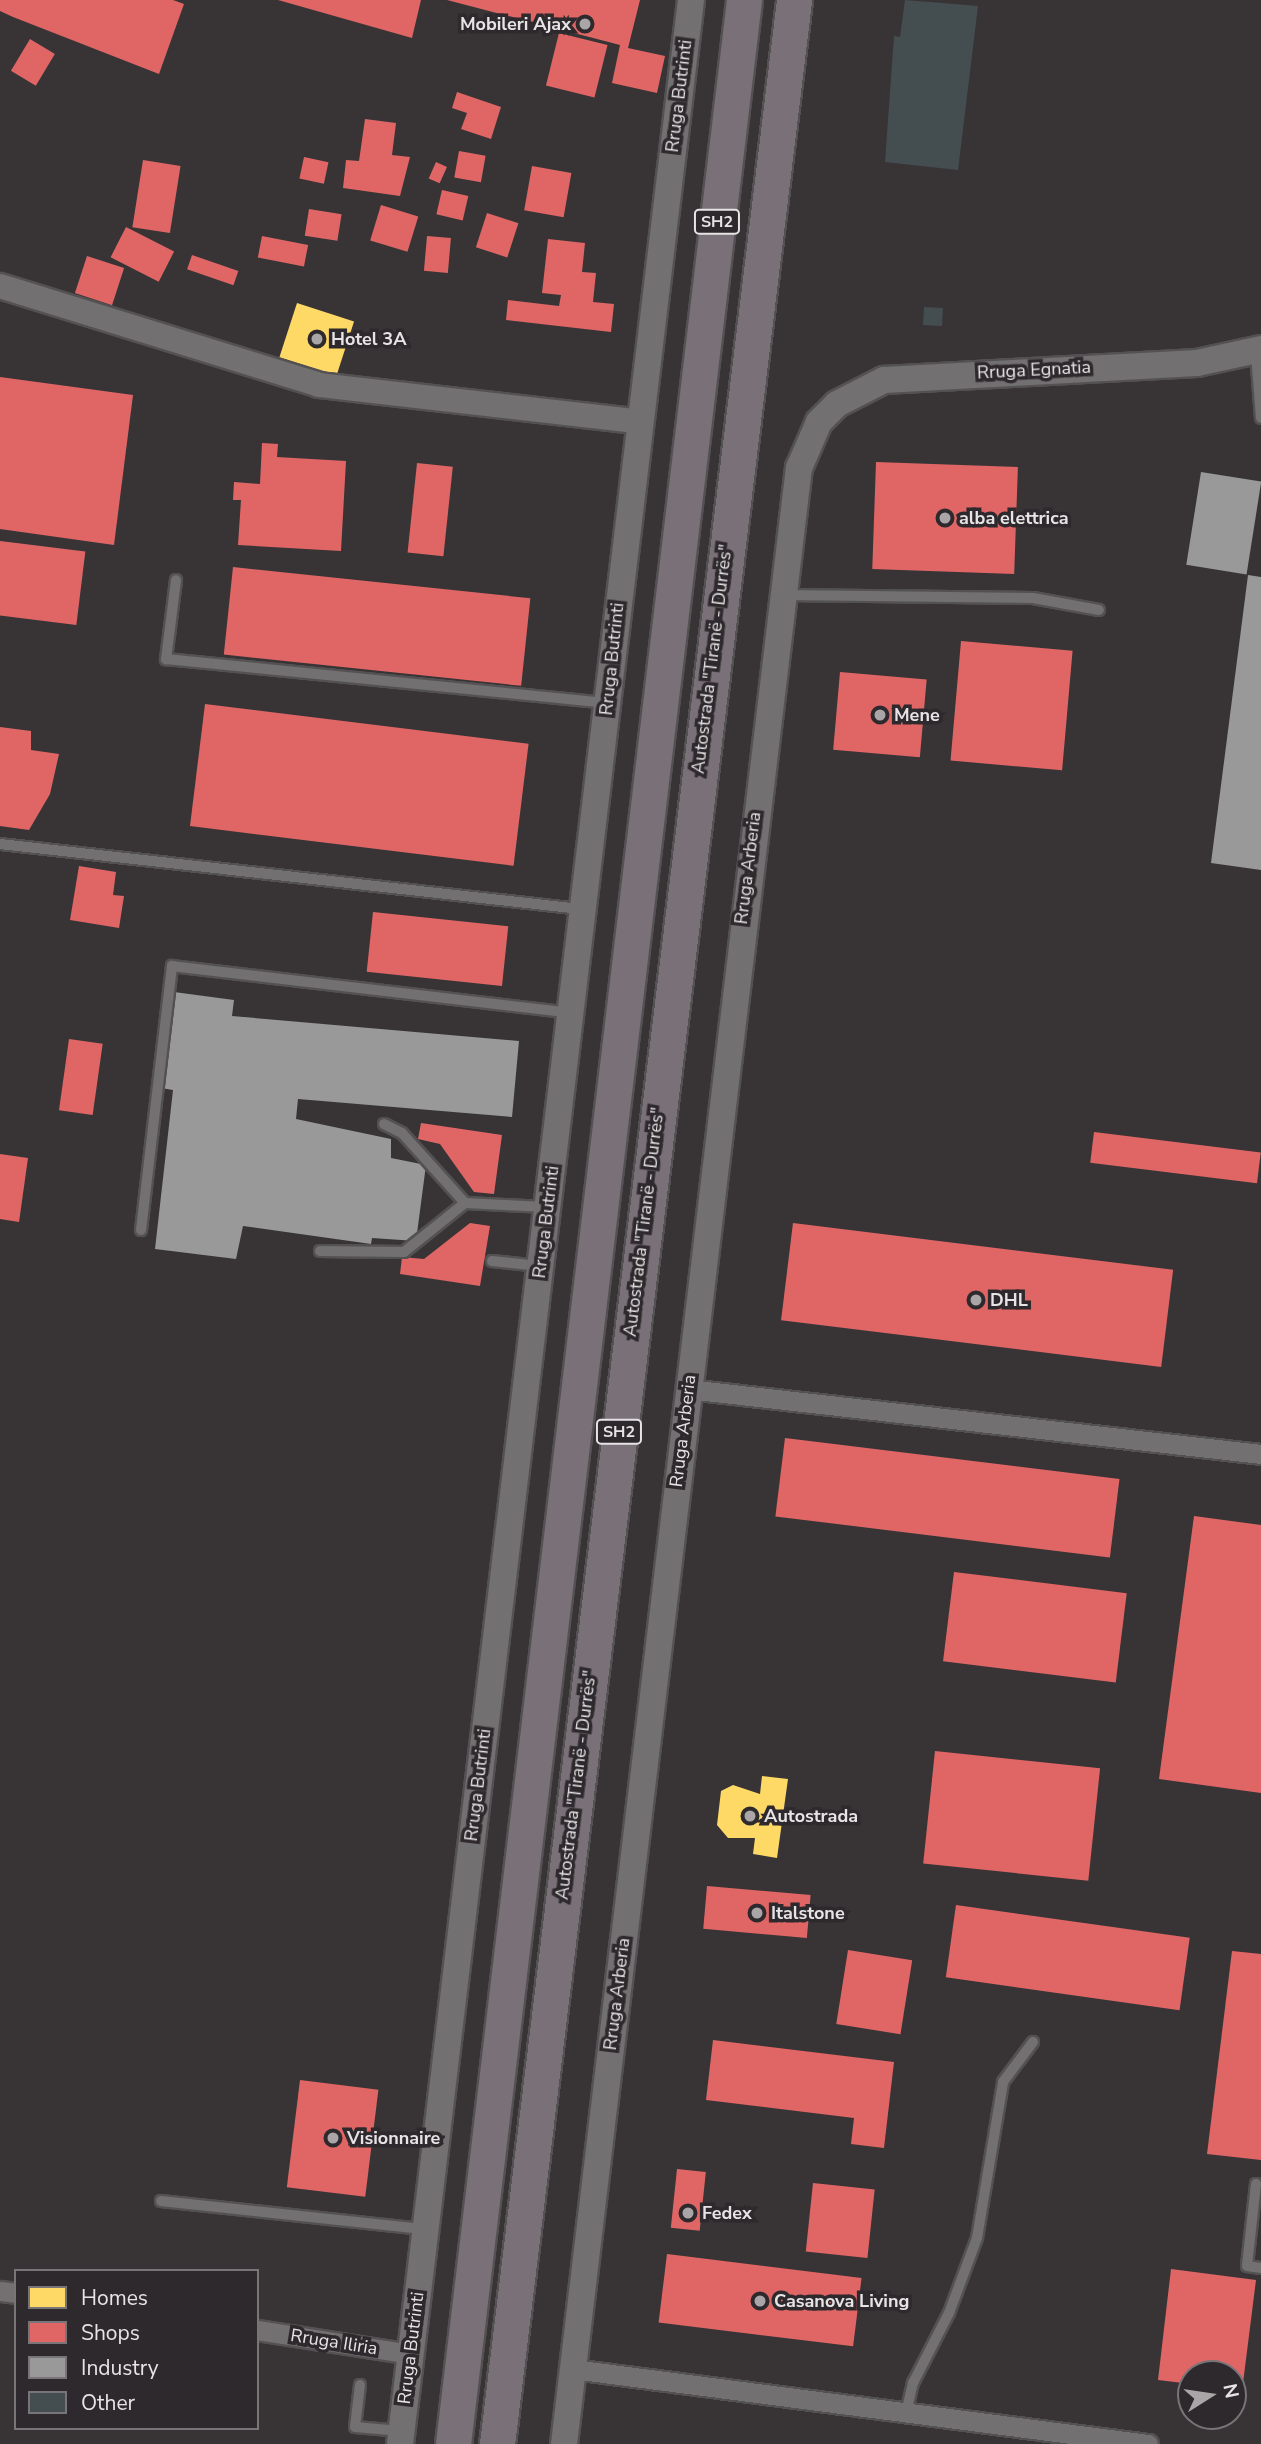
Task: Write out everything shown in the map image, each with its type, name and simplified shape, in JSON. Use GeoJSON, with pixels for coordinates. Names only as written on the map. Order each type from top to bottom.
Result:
{"type":"FeatureCollection","features":[{"type":"Feature","properties":{"kind":"highway","name":"SH2"},"geometry":{"type":"LineString","coordinates":[[453,2444],[744,0]]}},
{"type":"Feature","properties":{"kind":"highway","name":"Autostrada \"Tiranë - Durrës\""},"geometry":{"type":"LineString","coordinates":[[497,2444],[794,0]]}},
{"type":"Feature","properties":{"kind":"main road","name":"Rruga Butrinti"},"geometry":{"type":"LineString","coordinates":[[401,2438],[607,703],[613,583],[637,421],[691,0]]}},
{"type":"Feature","properties":{"kind":"main road","name":"Rruga Egnatia"},"geometry":{"type":"LineString","coordinates":[[819,422],[862,389],[907,376],[1197,362],[1259,356]]}},
{"type":"Feature","properties":{"kind":"main road","name":"Rruga Arberia"},"geometry":{"type":"LineString","coordinates":[[564,2444],[781,595],[799,468],[819,422]]}},
{"type":"Feature","properties":{"kind":"street"},"geometry":{"type":"LineString","coordinates":[[0,286],[319,385],[637,421]]}},
{"type":"Feature","properties":{"kind":"street"},"geometry":{"type":"LineString","coordinates":[[688,1389],[1261,1454]]}},
{"type":"Feature","properties":{"kind":"street","name":"Rruga Iliria"},"geometry":{"type":"LineString","coordinates":[[259,2330],[410,2354]]}},
{"type":"Feature","properties":{"kind":"street"},"geometry":{"type":"LineString","coordinates":[[573,2369],[1148,2444]]}},
{"type":"Feature","properties":{"kind":"lane"},"geometry":{"type":"LineString","coordinates":[[1259,356],[1261,418]]}},
{"type":"Feature","properties":{"kind":"lane"},"geometry":{"type":"LineString","coordinates":[[176,580],[166,659],[607,703]]}},
{"type":"Feature","properties":{"kind":"lane"},"geometry":{"type":"LineString","coordinates":[[781,595],[1033,598],[1099,610]]}},
{"type":"Feature","properties":{"kind":"lane"},"geometry":{"type":"LineString","coordinates":[[0,844],[583,910]]}},
{"type":"Feature","properties":{"kind":"lane"},"geometry":{"type":"LineString","coordinates":[[141,1230],[172,966],[571,1013]]}},
{"type":"Feature","properties":{"kind":"lane"},"geometry":{"type":"LineString","coordinates":[[384,1124],[402,1132],[465,1203]]}},
{"type":"Feature","properties":{"kind":"lane"},"geometry":{"type":"LineString","coordinates":[[320,1251],[404,1252],[465,1203],[548,1207]]}},
{"type":"Feature","properties":{"kind":"lane"},"geometry":{"type":"LineString","coordinates":[[492,1261],[540,1266]]}},
{"type":"Feature","properties":{"kind":"lane"},"geometry":{"type":"LineString","coordinates":[[906,2413],[913,2383],[949,2313],[977,2238],[1003,2082],[1033,2042]]}},
{"type":"Feature","properties":{"kind":"lane"},"geometry":{"type":"LineString","coordinates":[[1256,2184],[1247,2266],[1261,2268]]}},
{"type":"Feature","properties":{"kind":"lane"},"geometry":{"type":"LineString","coordinates":[[160,2201],[425,2229]]}},
{"type":"Feature","properties":{"kind":"lane"},"geometry":{"type":"LineString","coordinates":[[360,2385],[355,2427],[401,2438]]}},
{"type":"Feature","properties":{"kind":"building: Homes","name":"Hotel 3A"},"geometry":{"type":"Polygon","coordinates":[[[297,303],[354,322],[336,376],[279,357],[297,303]]]}},
{"type":"Feature","properties":{"kind":"building: Homes","name":"Autostrada"},"geometry":{"type":"Polygon","coordinates":[[[762,1776],[788,1779],[777,1858],[753,1854],[755,1838],[728,1838],[717,1825],[721,1791],[733,1785],[760,1794],[762,1776]]]}},
{"type":"Feature","properties":{"kind":"building: Shops"},"geometry":{"type":"Polygon","coordinates":[[[0,0],[173,0],[184,4],[159,74],[0,11],[0,0]]]}},
{"type":"Feature","properties":{"kind":"building: Shops","name":"Mobileri Ajax"},"geometry":{"type":"Polygon","coordinates":[[[278,0],[421,0],[412,38],[278,0]]]}},
{"type":"Feature","properties":{"kind":"building: Shops","name":"Mobileri Ajax"},"geometry":{"type":"Polygon","coordinates":[[[447,0],[640,0],[628,48],[665,56],[657,93],[612,83],[620,45],[447,0]]]}},
{"type":"Feature","properties":{"kind":"building: Shops"},"geometry":{"type":"Polygon","coordinates":[[[559,33],[608,45],[594,97],[546,85],[559,33]]]}},
{"type":"Feature","properties":{"kind":"building: Shops"},"geometry":{"type":"Polygon","coordinates":[[[30,39],[55,54],[36,86],[11,71],[30,39]]]}},
{"type":"Feature","properties":{"kind":"building: Shops"},"geometry":{"type":"Polygon","coordinates":[[[457,92],[501,107],[491,139],[461,129],[467,113],[452,108],[457,92]]]}},
{"type":"Feature","properties":{"kind":"building: Shops"},"geometry":{"type":"Polygon","coordinates":[[[365,119],[396,123],[392,155],[410,157],[400,196],[343,188],[346,160],[359,161],[365,119]]]}},
{"type":"Feature","properties":{"kind":"building: Shops"},"geometry":{"type":"Polygon","coordinates":[[[459,151],[486,156],[481,182],[454,178],[459,151]]]}},
{"type":"Feature","properties":{"kind":"building: Shops"},"geometry":{"type":"Polygon","coordinates":[[[304,157],[328,162],[324,184],[299,179],[304,157]]]}},
{"type":"Feature","properties":{"kind":"building: Shops"},"geometry":{"type":"Polygon","coordinates":[[[143,160],[181,166],[170,233],[132,227],[143,160]]]}},
{"type":"Feature","properties":{"kind":"building: Shops"},"geometry":{"type":"Polygon","coordinates":[[[436,162],[447,167],[440,183],[429,178],[436,162]]]}},
{"type":"Feature","properties":{"kind":"building: Shops"},"geometry":{"type":"Polygon","coordinates":[[[532,166],[571,173],[564,217],[524,210],[532,166]]]}},
{"type":"Feature","properties":{"kind":"building: Shops"},"geometry":{"type":"Polygon","coordinates":[[[442,190],[468,196],[463,220],[436,214],[442,190]]]}},
{"type":"Feature","properties":{"kind":"building: Shops"},"geometry":{"type":"Polygon","coordinates":[[[381,205],[418,216],[407,252],[370,240],[381,205]]]}},
{"type":"Feature","properties":{"kind":"building: Shops"},"geometry":{"type":"Polygon","coordinates":[[[309,209],[342,214],[337,241],[305,236],[309,209]]]}},
{"type":"Feature","properties":{"kind":"building: Shops"},"geometry":{"type":"Polygon","coordinates":[[[487,213],[518,223],[507,257],[476,247],[487,213]]]}},
{"type":"Feature","properties":{"kind":"building: Shops"},"geometry":{"type":"Polygon","coordinates":[[[126,227],[174,252],[159,282],[111,257],[126,227]]]}},
{"type":"Feature","properties":{"kind":"building: Shops"},"geometry":{"type":"Polygon","coordinates":[[[262,236],[308,245],[304,267],[258,258],[262,236]]]}},
{"type":"Feature","properties":{"kind":"building: Shops"},"geometry":{"type":"Polygon","coordinates":[[[427,236],[451,238],[448,273],[424,271],[427,236]]]}},
{"type":"Feature","properties":{"kind":"building: Shops"},"geometry":{"type":"Polygon","coordinates":[[[548,239],[585,243],[582,272],[596,273],[593,302],[614,304],[611,332],[506,320],[508,300],[559,306],[561,295],[542,293],[548,239]]]}},
{"type":"Feature","properties":{"kind":"building: Shops"},"geometry":{"type":"Polygon","coordinates":[[[192,255],[238,271],[233,285],[187,269],[192,255]]]}},
{"type":"Feature","properties":{"kind":"building: Shops"},"geometry":{"type":"Polygon","coordinates":[[[87,256],[124,268],[112,305],[75,293],[87,256]]]}},
{"type":"Feature","properties":{"kind":"building: Shops"},"geometry":{"type":"Polygon","coordinates":[[[0,377],[133,395],[114,545],[0,529],[0,377]]]}},
{"type":"Feature","properties":{"kind":"building: Shops"},"geometry":{"type":"Polygon","coordinates":[[[262,443],[278,444],[277,457],[346,461],[341,551],[238,545],[241,500],[233,500],[234,482],[260,484],[262,443]]]}},
{"type":"Feature","properties":{"kind":"building: Shops","name":"alba elettrica"},"geometry":{"type":"Polygon","coordinates":[[[876,462],[1018,467],[1014,574],[872,569],[876,462]]]}},
{"type":"Feature","properties":{"kind":"building: Shops"},"geometry":{"type":"Polygon","coordinates":[[[417,463],[453,467],[443,556],[408,553],[417,463]]]}},
{"type":"Feature","properties":{"kind":"building: Shops"},"geometry":{"type":"Polygon","coordinates":[[[0,541],[85,551],[76,625],[0,616],[0,541]]]}},
{"type":"Feature","properties":{"kind":"building: Shops"},"geometry":{"type":"Polygon","coordinates":[[[233,567],[530,598],[521,686],[224,655],[233,567]]]}},
{"type":"Feature","properties":{"kind":"building: Shops"},"geometry":{"type":"Polygon","coordinates":[[[961,641],[1073,651],[1062,770],[951,761],[961,641]]]}},
{"type":"Feature","properties":{"kind":"building: Shops","name":"Mene"},"geometry":{"type":"Polygon","coordinates":[[[840,672],[927,680],[920,757],[833,750],[840,672]]]}},
{"type":"Feature","properties":{"kind":"building: Shops"},"geometry":{"type":"Polygon","coordinates":[[[205,704],[529,744],[514,866],[190,826],[205,704]]]}},
{"type":"Feature","properties":{"kind":"building: Shops"},"geometry":{"type":"Polygon","coordinates":[[[0,727],[31,731],[31,750],[59,754],[50,794],[29,830],[0,826],[0,727]]]}},
{"type":"Feature","properties":{"kind":"building: Shops"},"geometry":{"type":"Polygon","coordinates":[[[79,866],[116,872],[113,895],[124,896],[119,928],[70,920],[79,866]]]}},
{"type":"Feature","properties":{"kind":"building: Shops"},"geometry":{"type":"Polygon","coordinates":[[[373,912],[508,926],[502,986],[367,972],[373,912]]]}},
{"type":"Feature","properties":{"kind":"building: Shops"},"geometry":{"type":"Polygon","coordinates":[[[69,1039],[103,1044],[93,1115],[59,1110],[69,1039]]]}},
{"type":"Feature","properties":{"kind":"building: Shops"},"geometry":{"type":"Polygon","coordinates":[[[421,1123],[502,1135],[494,1194],[474,1192],[440,1144],[418,1139],[421,1123]]]}},
{"type":"Feature","properties":{"kind":"building: Shops"},"geometry":{"type":"Polygon","coordinates":[[[1094,1132],[1261,1152],[1257,1183],[1090,1163],[1094,1132]]]}},
{"type":"Feature","properties":{"kind":"building: Shops"},"geometry":{"type":"Polygon","coordinates":[[[0,1154],[28,1158],[19,1222],[0,1219],[0,1154]]]}},
{"type":"Feature","properties":{"kind":"building: Shops"},"geometry":{"type":"Polygon","coordinates":[[[470,1223],[490,1226],[480,1286],[400,1274],[402,1257],[424,1259],[470,1223]]]}},
{"type":"Feature","properties":{"kind":"building: Shops","name":"DHL"},"geometry":{"type":"Polygon","coordinates":[[[793,1223],[1173,1270],[1161,1367],[781,1320],[793,1223]]]}},
{"type":"Feature","properties":{"kind":"building: Shops"},"geometry":{"type":"Polygon","coordinates":[[[785,1438],[1119,1479],[1110,1557],[775,1516],[785,1438]]]}},
{"type":"Feature","properties":{"kind":"building: Shops"},"geometry":{"type":"Polygon","coordinates":[[[1194,1516],[1261,1525],[1261,1793],[1159,1779],[1194,1516]]]}},
{"type":"Feature","properties":{"kind":"building: Shops"},"geometry":{"type":"Polygon","coordinates":[[[954,1572],[1127,1593],[1116,1683],[943,1661],[954,1572]]]}},
{"type":"Feature","properties":{"kind":"building: Shops"},"geometry":{"type":"Polygon","coordinates":[[[935,1751],[1100,1768],[1088,1881],[923,1863],[935,1751]]]}},
{"type":"Feature","properties":{"kind":"building: Shops","name":"Italstone"},"geometry":{"type":"Polygon","coordinates":[[[707,1886],[811,1895],[807,1938],[703,1929],[707,1886]]]}},
{"type":"Feature","properties":{"kind":"building: Shops"},"geometry":{"type":"Polygon","coordinates":[[[956,1905],[1190,1938],[1180,2010],[946,1977],[956,1905]]]}},
{"type":"Feature","properties":{"kind":"building: Shops"},"geometry":{"type":"Polygon","coordinates":[[[848,1950],[912,1960],[900,2034],[836,2024],[848,1950]]]}},
{"type":"Feature","properties":{"kind":"building: Shops"},"geometry":{"type":"Polygon","coordinates":[[[1232,1951],[1261,1954],[1261,2160],[1207,2154],[1232,1951]]]}},
{"type":"Feature","properties":{"kind":"building: Shops"},"geometry":{"type":"Polygon","coordinates":[[[713,2040],[894,2062],[884,2148],[851,2144],[854,2118],[706,2100],[713,2040]]]}},
{"type":"Feature","properties":{"kind":"building: Shops","name":"Visionnaire"},"geometry":{"type":"Polygon","coordinates":[[[300,2080],[378,2090],[365,2197],[287,2187],[300,2080]]]}},
{"type":"Feature","properties":{"kind":"building: Shops","name":"Fedex"},"geometry":{"type":"Polygon","coordinates":[[[677,2169],[706,2172],[700,2231],[671,2228],[677,2169]]]}},
{"type":"Feature","properties":{"kind":"building: Shops"},"geometry":{"type":"Polygon","coordinates":[[[813,2183],[875,2189],[867,2258],[806,2252],[813,2183]]]}},
{"type":"Feature","properties":{"kind":"building: Shops","name":"Casanova Living"},"geometry":{"type":"Polygon","coordinates":[[[667,2254],[862,2278],[853,2346],[659,2322],[667,2254]]]}},
{"type":"Feature","properties":{"kind":"building: Shops"},"geometry":{"type":"Polygon","coordinates":[[[1171,2269],[1256,2280],[1246,2360],[1177,2360],[1177,2382],[1158,2380],[1171,2269]]]}},
{"type":"Feature","properties":{"kind":"building: Industry"},"geometry":{"type":"Polygon","coordinates":[[[1201,472],[1261,482],[1247,574],[1186,565],[1201,472]]]}},
{"type":"Feature","properties":{"kind":"building: Industry"},"geometry":{"type":"Polygon","coordinates":[[[1248,575],[1261,577],[1261,870],[1211,863],[1248,575]]]}},
{"type":"Feature","properties":{"kind":"building: Industry"},"geometry":{"type":"Polygon","coordinates":[[[174,992],[234,1000],[232,1016],[519,1041],[512,1117],[298,1099],[296,1119],[391,1139],[391,1158],[426,1165],[416,1241],[372,1238],[371,1244],[243,1226],[236,1259],[155,1249],[173,1090],[161,1088],[174,992]]]}},
{"type":"Feature","properties":{"kind":"building: Other"},"geometry":{"type":"Polygon","coordinates":[[[905,0],[978,6],[958,170],[885,162],[894,36],[900,37],[905,0]]]}},
{"type":"Feature","properties":{"kind":"building: Other"},"geometry":{"type":"Polygon","coordinates":[[[924,307],[943,308],[942,326],[923,325],[924,307]]]}},
{"type":"Feature","properties":{"kind":"place","name":"Mobileri Ajax"},"geometry":{"type":"Point","coordinates":[585,24]}},
{"type":"Feature","properties":{"kind":"place","name":"Hotel 3A"},"geometry":{"type":"Point","coordinates":[317,339]}},
{"type":"Feature","properties":{"kind":"place","name":"alba elettrica"},"geometry":{"type":"Point","coordinates":[945,518]}},
{"type":"Feature","properties":{"kind":"place","name":"Mene"},"geometry":{"type":"Point","coordinates":[880,715]}},
{"type":"Feature","properties":{"kind":"place","name":"DHL"},"geometry":{"type":"Point","coordinates":[976,1300]}},
{"type":"Feature","properties":{"kind":"place","name":"Autostrada"},"geometry":{"type":"Point","coordinates":[750,1816]}},
{"type":"Feature","properties":{"kind":"place","name":"Italstone"},"geometry":{"type":"Point","coordinates":[757,1913]}},
{"type":"Feature","properties":{"kind":"place","name":"Visionnaire"},"geometry":{"type":"Point","coordinates":[333,2138]}},
{"type":"Feature","properties":{"kind":"place","name":"Fedex"},"geometry":{"type":"Point","coordinates":[688,2213]}},
{"type":"Feature","properties":{"kind":"place","name":"Casanova Living"},"geometry":{"type":"Point","coordinates":[760,2301]}}]}
